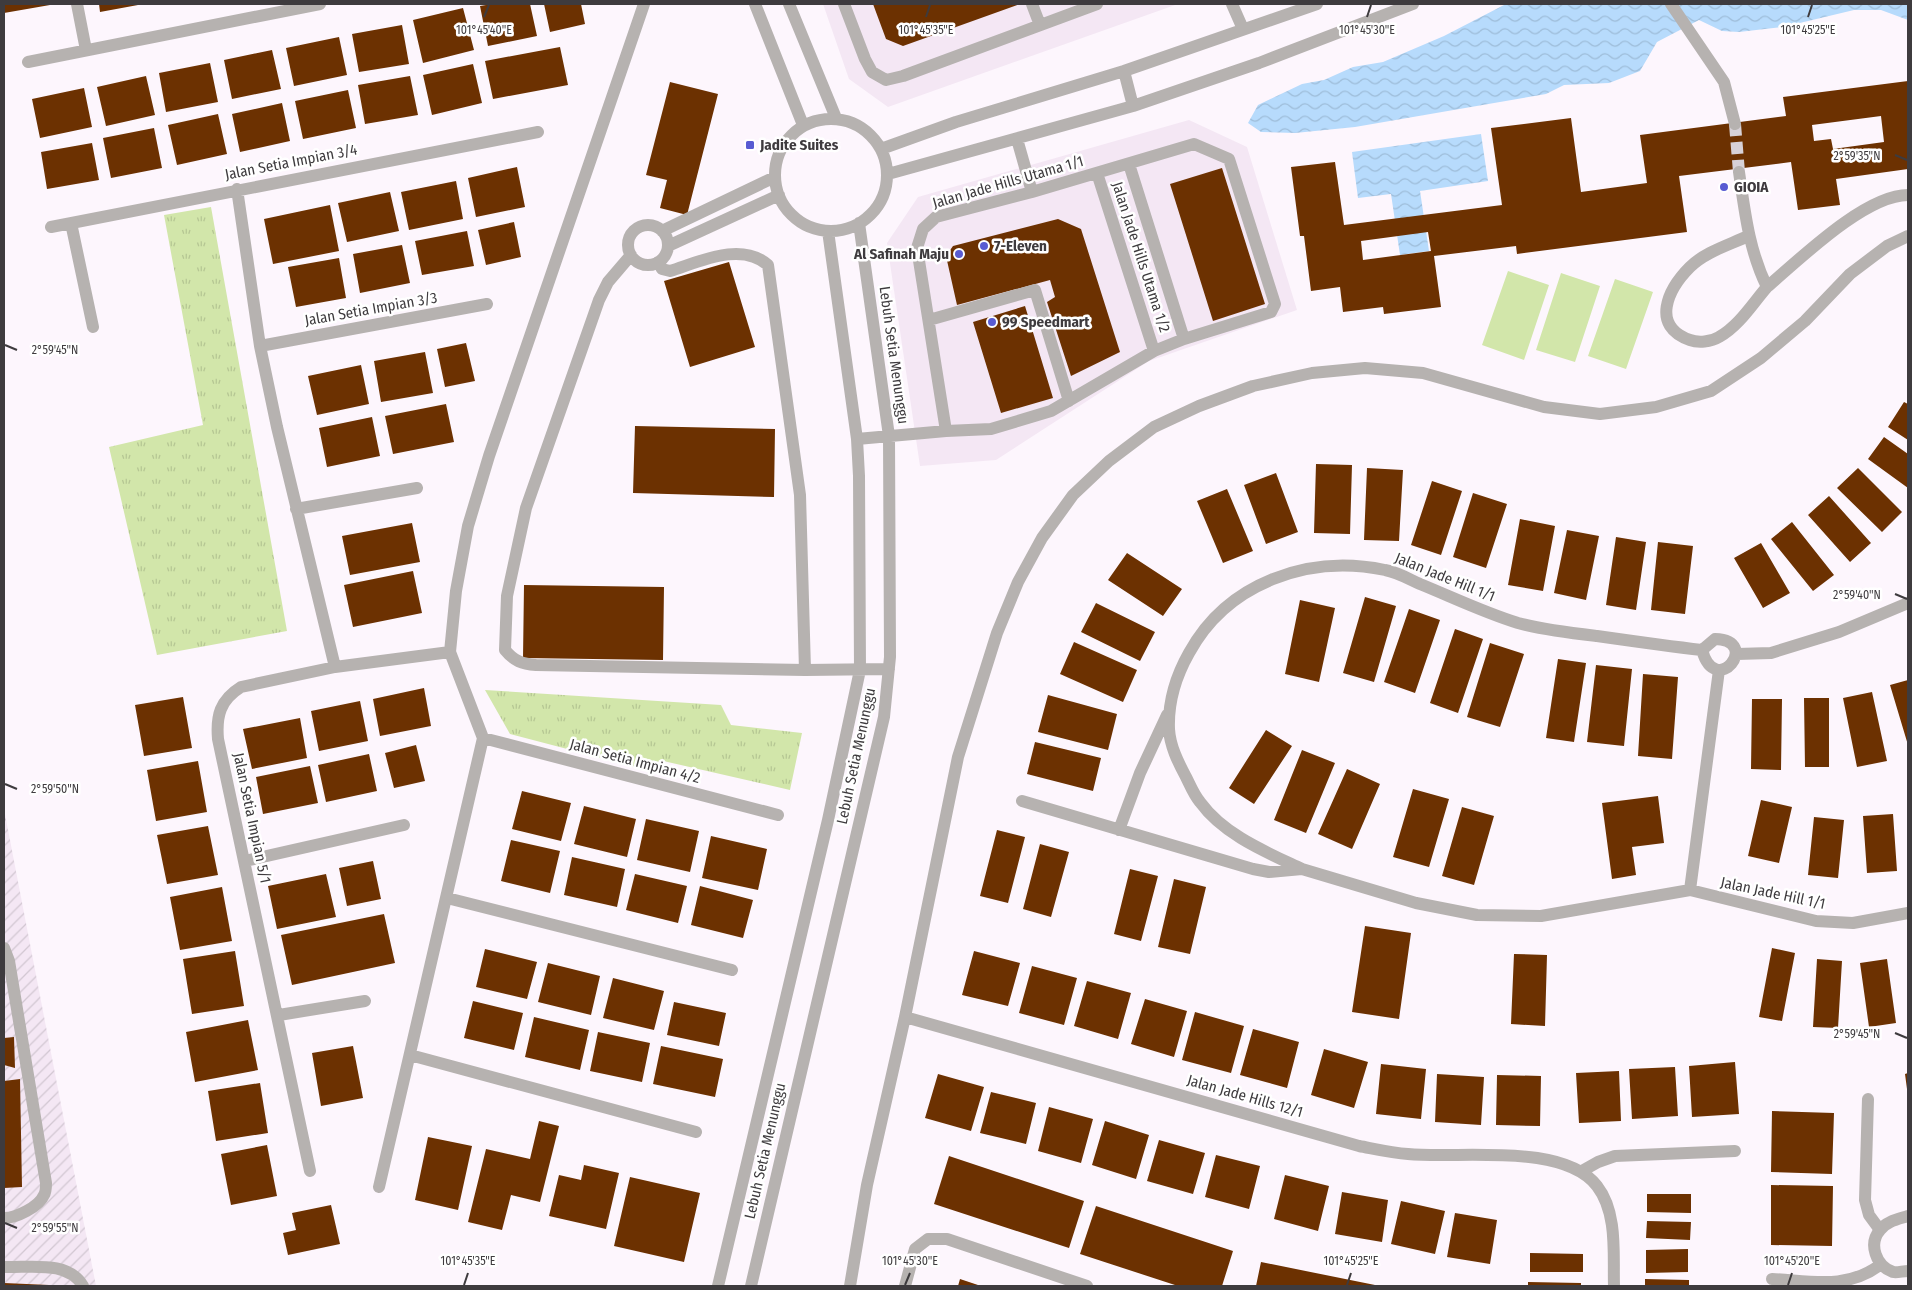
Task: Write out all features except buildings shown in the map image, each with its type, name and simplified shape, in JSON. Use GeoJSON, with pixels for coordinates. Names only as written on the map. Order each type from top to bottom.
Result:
{"type":"FeatureCollection","features":[{"type":"Feature","properties":{"kind":"street"},"geometry":{"type":"LineString","coordinates":[[77,4],[86,50]]}},
{"type":"Feature","properties":{"kind":"street"},"geometry":{"type":"LineString","coordinates":[[28,62],[320,4]]}},
{"type":"Feature","properties":{"kind":"street"},"geometry":{"type":"LineString","coordinates":[[379,1188],[483,738],[450,652],[459,572],[468,526],[481,482],[644,4]]}},
{"type":"Feature","properties":{"kind":"street"},"geometry":{"type":"LineString","coordinates":[[755,4],[803,125]]}},
{"type":"Feature","properties":{"kind":"street"},"geometry":{"type":"LineString","coordinates":[[789,4],[836,118]]}},
{"type":"Feature","properties":{"kind":"street"},"geometry":{"type":"LineString","coordinates":[[844,4],[865,59],[872,72],[886,80],[903,76],[1097,4]]}},
{"type":"Feature","properties":{"kind":"street"},"geometry":{"type":"LineString","coordinates":[[1032,4],[1040,25]]}},
{"type":"Feature","properties":{"kind":"street"},"geometry":{"type":"LineString","coordinates":[[1232,4],[1243,29]]}},
{"type":"Feature","properties":{"kind":"street"},"geometry":{"type":"LineString","coordinates":[[881,149],[956,122],[1124,71],[1317,4]]}},
{"type":"Feature","properties":{"kind":"street"},"geometry":{"type":"LineString","coordinates":[[888,174],[1133,106],[1259,63],[1413,4]]}},
{"type":"Feature","properties":{"kind":"street"},"geometry":{"type":"LineString","coordinates":[[1671,4],[1724,82],[1735,124]]}},
{"type":"Feature","properties":{"kind":"street"},"geometry":{"type":"LineString","coordinates":[[1124,71],[1133,106]]}},
{"type":"Feature","properties":{"kind":"street"},"geometry":{"type":"LineString","coordinates":[[836,118],[854,123],[870,134],[881,149],[888,174],[886,189],[880,203],[871,214],[859,223],[844,229],[828,231],[812,228],[798,220],[787,209],[779,196],[774,177],[781,147],[790,135],[803,125],[819,119],[836,118]]}},
{"type":"Feature","properties":{"kind":"street","name":"Jalan Setia Impian 3/4"},"geometry":{"type":"LineString","coordinates":[[51,227],[236,189],[538,132]]}},
{"type":"Feature","properties":{"kind":"street"},"geometry":{"type":"LineString","coordinates":[[1017,139],[1032,192]]}},
{"type":"Feature","properties":{"kind":"street","name":"Jalan Jade Hills Utama 1/1"},"geometry":{"type":"LineString","coordinates":[[946,431],[930,320],[917,248],[923,229],[936,217],[1032,192],[1194,144],[1230,159],[1275,304],[1272,312],[1184,339]]}},
{"type":"Feature","properties":{"kind":"street","name":"Jalan Jade Hills Utama 1/2"},"geometry":{"type":"LineString","coordinates":[[1129,164],[1184,339]]}},
{"type":"Feature","properties":{"kind":"street"},"geometry":{"type":"LineString","coordinates":[[1739,172],[1748,236],[1767,287]]}},
{"type":"Feature","properties":{"kind":"street","name":"Jalan Jade Hills Utama 1/2"},"geometry":{"type":"LineString","coordinates":[[1097,173],[1154,351]]}},
{"type":"Feature","properties":{"kind":"street"},"geometry":{"type":"LineString","coordinates":[[662,231],[774,177]]}},
{"type":"Feature","properties":{"kind":"street"},"geometry":{"type":"LineString","coordinates":[[236,189],[260,346],[334,668]]}},
{"type":"Feature","properties":{"kind":"street"},"geometry":{"type":"LineString","coordinates":[[1748,236],[1708,255],[1691,266],[1677,283],[1667,301],[1666,320],[1677,335],[1698,342],[1719,337],[1736,323],[1767,287],[1860,212],[1886,199],[1898,195],[1908,195]]}},
{"type":"Feature","properties":{"kind":"street"},"geometry":{"type":"LineString","coordinates":[[668,246],[779,196]]}},
{"type":"Feature","properties":{"kind":"street","name":"Lebuh Setia Menunggu"},"geometry":{"type":"LineString","coordinates":[[751,1286],[884,717],[889,669],[889,436],[859,223]]}},
{"type":"Feature","properties":{"kind":"street"},"geometry":{"type":"LineString","coordinates":[[71,224],[93,327]]}},
{"type":"Feature","properties":{"kind":"street"},"geometry":{"type":"LineString","coordinates":[[651,225],[662,231],[668,246],[665,255],[658,262],[653,264],[640,263],[631,255],[628,243],[638,227],[651,225]]}},
{"type":"Feature","properties":{"kind":"street","name":"Lebuh Setia Menunggu"},"geometry":{"type":"LineString","coordinates":[[718,1286],[828,820],[860,670],[859,476],[857,439],[828,231]]}},
{"type":"Feature","properties":{"kind":"street"},"geometry":{"type":"LineString","coordinates":[[850,1286],[867,1185],[905,1017],[958,757],[997,633],[1018,582],[1042,538],[1073,495],[1109,461],[1154,427],[1199,406],[1253,386],[1321,372],[1365,368],[1422,373],[1544,407],[1600,414],[1656,407],[1711,391],[1761,358],[1805,321],[1850,274],[1887,246],[1908,236]]}},
{"type":"Feature","properties":{"kind":"street"},"geometry":{"type":"LineString","coordinates":[[658,262],[662,269],[670,271],[734,253],[760,258],[768,265],[800,495],[805,670]]}},
{"type":"Feature","properties":{"kind":"street"},"geometry":{"type":"LineString","coordinates":[[631,255],[608,282],[599,300],[526,508],[507,596],[505,650],[513,659],[523,664],[536,665],[805,670],[889,669]]}},
{"type":"Feature","properties":{"kind":"street"},"geometry":{"type":"LineString","coordinates":[[930,320],[1035,290],[1069,400]]}},
{"type":"Feature","properties":{"kind":"street","name":"Jalan Setia Impian 3/3"},"geometry":{"type":"LineString","coordinates":[[260,346],[487,304]]}},
{"type":"Feature","properties":{"kind":"street"},"geometry":{"type":"LineString","coordinates":[[857,439],[991,429],[1051,411],[1154,351],[1184,339]]}},
{"type":"Feature","properties":{"kind":"street"},"geometry":{"type":"LineString","coordinates":[[296,509],[417,488]]}},
{"type":"Feature","properties":{"kind":"street","name":"Jalan Jade Hill 1/1"},"geometry":{"type":"LineString","coordinates":[[1302,869],[1261,850],[1226,828],[1200,803],[1180,766],[1170,738],[1168,713],[1173,690],[1182,664],[1212,617],[1236,598],[1262,584],[1293,572],[1325,566],[1355,566],[1387,570],[1492,614],[1544,629],[1702,650]]}},
{"type":"Feature","properties":{"kind":"street"},"geometry":{"type":"LineString","coordinates":[[1736,654],[1771,653],[1839,632],[1908,603]]}},
{"type":"Feature","properties":{"kind":"street"},"geometry":{"type":"LineString","coordinates":[[1715,639],[1724,639],[1732,644],[1736,654],[1735,661],[1728,668],[1719,670],[1711,667],[1705,661],[1702,650],[1715,639]]}},
{"type":"Feature","properties":{"kind":"street","name":"Jalan Setia Impian 5/1"},"geometry":{"type":"LineString","coordinates":[[310,1171],[279,1015],[218,739],[216,722],[220,707],[230,694],[241,687],[334,668],[450,652]]}},
{"type":"Feature","properties":{"kind":"street"},"geometry":{"type":"LineString","coordinates":[[1022,801],[1252,869],[1276,872],[1302,869],[1416,903],[1477,915],[1541,916],[1690,890],[1719,670]]}},
{"type":"Feature","properties":{"kind":"street"},"geometry":{"type":"LineString","coordinates":[[1119,830],[1140,773],[1168,713]]}},
{"type":"Feature","properties":{"kind":"street","name":"Jalan Setia Impian 4/2"},"geometry":{"type":"LineString","coordinates":[[483,738],[778,815]]}},
{"type":"Feature","properties":{"kind":"street"},"geometry":{"type":"LineString","coordinates":[[245,861],[404,825]]}},
{"type":"Feature","properties":{"kind":"street","name":"Jalan Jade Hill 1/1"},"geometry":{"type":"LineString","coordinates":[[1690,890],[1816,921],[1854,923],[1908,913]]}},
{"type":"Feature","properties":{"kind":"street"},"geometry":{"type":"LineString","coordinates":[[446,898],[732,970]]}},
{"type":"Feature","properties":{"kind":"street"},"geometry":{"type":"LineString","coordinates":[[4,948],[9,961],[46,1183],[44,1196],[34,1206],[11,1218],[4,1218]]}},
{"type":"Feature","properties":{"kind":"street"},"geometry":{"type":"LineString","coordinates":[[279,1015],[366,1001]]}},
{"type":"Feature","properties":{"kind":"street","name":"Jalan Jade Hills 12/1"},"geometry":{"type":"LineString","coordinates":[[905,1017],[1359,1146],[1407,1154],[1529,1157],[1556,1161],[1582,1171]]}},
{"type":"Feature","properties":{"kind":"street"},"geometry":{"type":"LineString","coordinates":[[410,1056],[696,1132]]}},
{"type":"Feature","properties":{"kind":"street"},"geometry":{"type":"LineString","coordinates":[[1868,1099],[1865,1200],[1869,1215],[1880,1230]]}},
{"type":"Feature","properties":{"kind":"street"},"geometry":{"type":"LineString","coordinates":[[1614,1286],[1613,1238],[1609,1211],[1598,1187],[1582,1171],[1598,1162],[1615,1156],[1735,1151]]}},
{"type":"Feature","properties":{"kind":"street"},"geometry":{"type":"LineString","coordinates":[[1908,1216],[1890,1222],[1880,1230],[1875,1240],[1875,1253],[1880,1265],[1894,1273],[1908,1271]]}},
{"type":"Feature","properties":{"kind":"street"},"geometry":{"type":"LineString","coordinates":[[905,1286],[915,1249],[928,1238],[947,1239],[1087,1286]]}},
{"type":"Feature","properties":{"kind":"street"},"geometry":{"type":"LineString","coordinates":[[1772,1279],[1838,1282],[1854,1280],[1868,1274],[1880,1265]]}},
{"type":"Feature","properties":{"kind":"street"},"geometry":{"type":"LineString","coordinates":[[4,1267],[60,1269],[71,1272],[83,1286]]}},
{"type":"Feature","properties":{"kind":"shaded area"},"geometry":{"type":"Polygon","coordinates":[[[823,4],[1178,4],[888,107],[849,79],[823,4]]]}},
{"type":"Feature","properties":{"kind":"shaded area"},"geometry":{"type":"Polygon","coordinates":[[[1189,120],[1247,147],[1297,310],[1149,361],[996,460],[920,466],[887,243],[918,197],[1189,120]]]}},
{"type":"Feature","properties":{"kind":"shaded area"},"geometry":{"type":"Polygon","coordinates":[[[4,809],[96,1286],[4,1286],[4,809]]]}},
{"type":"Feature","properties":{"kind":"green space"},"geometry":{"type":"Polygon","coordinates":[[[211,207],[287,631],[157,655],[109,447],[203,425],[164,215],[211,207]]]}},
{"type":"Feature","properties":{"kind":"green space"},"geometry":{"type":"Polygon","coordinates":[[[1508,271],[1549,285],[1524,360],[1482,345],[1508,271]]]}},
{"type":"Feature","properties":{"kind":"green space"},"geometry":{"type":"Polygon","coordinates":[[[1561,273],[1600,286],[1575,362],[1536,350],[1561,273]]]}},
{"type":"Feature","properties":{"kind":"green space"},"geometry":{"type":"Polygon","coordinates":[[[1615,279],[1653,292],[1626,369],[1588,356],[1615,279]]]}},
{"type":"Feature","properties":{"kind":"green space"},"geometry":{"type":"Polygon","coordinates":[[[485,690],[721,705],[731,725],[802,733],[790,790],[659,760],[655,772],[510,734],[485,690]]]}},
{"type":"Feature","properties":{"kind":"water"},"geometry":{"type":"Polygon","coordinates":[[[1506,4],[1908,4],[1908,20],[1881,10],[1854,10],[1783,27],[1739,32],[1722,31],[1699,20],[1657,42],[1640,71],[1609,83],[1564,85],[1546,94],[1355,127],[1295,133],[1261,132],[1248,123],[1258,105],[1302,84],[1324,80],[1353,67],[1383,62],[1444,36],[1506,4]]]}},
{"type":"Feature","properties":{"kind":"water"},"geometry":{"type":"Polygon","coordinates":[[[1481,134],[1488,181],[1420,191],[1429,251],[1400,255],[1391,194],[1358,198],[1352,152],[1481,134]]]}},
{"type":"Feature","properties":{"kind":"tunnel"},"geometry":{"type":"LineString","coordinates":[[1735,124],[1739,172]]}},
{"type":"Feature","properties":{"kind":"place","name":"Jadite Suites"},"geometry":{"type":"Point","coordinates":[750,145]}},
{"type":"Feature","properties":{"kind":"place","name":"GIOIA"},"geometry":{"type":"Point","coordinates":[1724,187]}},
{"type":"Feature","properties":{"kind":"place","name":"7-Eleven"},"geometry":{"type":"Point","coordinates":[984,246]}},
{"type":"Feature","properties":{"kind":"place","name":"Al Safinah Maju"},"geometry":{"type":"Point","coordinates":[959,254]}},
{"type":"Feature","properties":{"kind":"place","name":"99 Speedmart"},"geometry":{"type":"Point","coordinates":[992,322]}}]}
